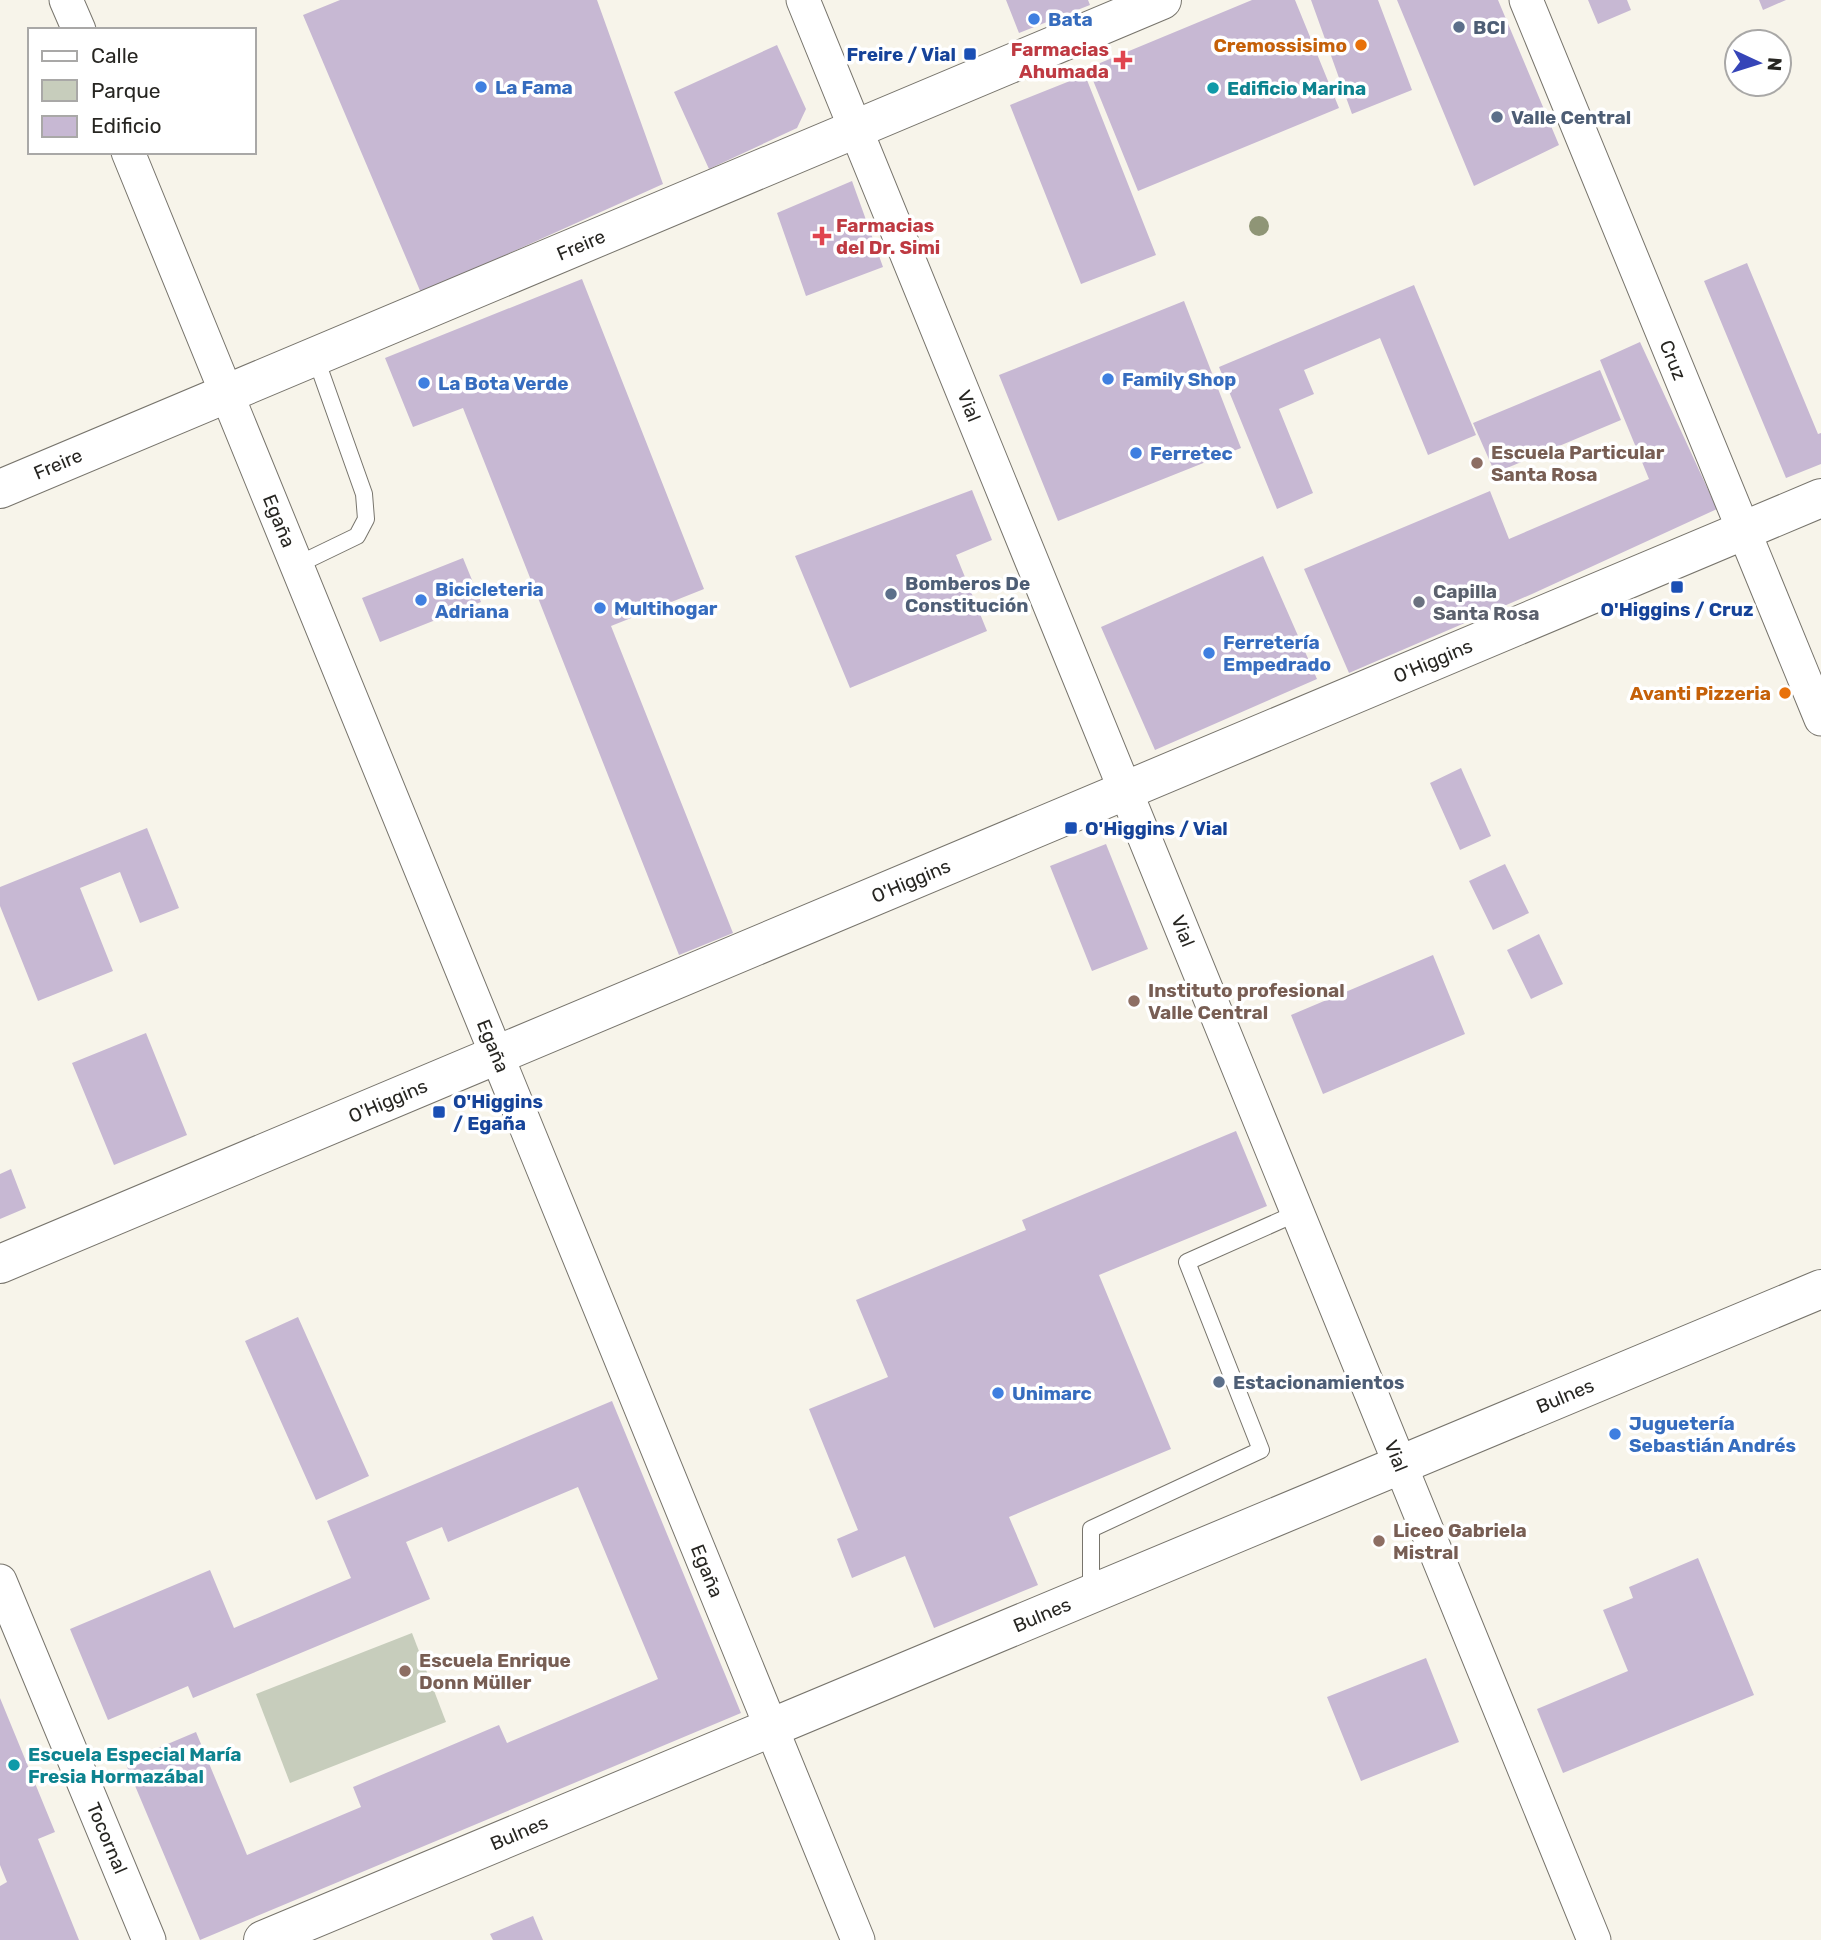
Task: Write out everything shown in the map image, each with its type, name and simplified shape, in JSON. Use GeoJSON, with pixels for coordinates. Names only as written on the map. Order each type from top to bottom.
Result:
{"type":"FeatureCollection","features":[{"type":"Feature","properties":{"kind":"main road","name":"Freire"},"geometry":{"type":"LineString","coordinates":[[0,489],[1162,0]]}},
{"type":"Feature","properties":{"kind":"main road","name":"O'Higgins"},"geometry":{"type":"LineString","coordinates":[[0,1264],[1821,498]]}},
{"type":"Feature","properties":{"kind":"main road","name":"Bulnes"},"geometry":{"type":"LineString","coordinates":[[263,1940],[1821,1289]]}},
{"type":"Feature","properties":{"kind":"street"},"geometry":{"type":"LineString","coordinates":[[66,0],[78,28]]}},
{"type":"Feature","properties":{"kind":"street","name":"Vial"},"geometry":{"type":"LineString","coordinates":[[803,0],[1594,1940]]}},
{"type":"Feature","properties":{"kind":"street","name":"Cruz"},"geometry":{"type":"LineString","coordinates":[[1526,0],[1821,719]]}},
{"type":"Feature","properties":{"kind":"street","name":"Egaña"},"geometry":{"type":"LineString","coordinates":[[129,154],[858,1940]]}},
{"type":"Feature","properties":{"kind":"street","name":"Tocornal"},"geometry":{"type":"LineString","coordinates":[[0,1581],[149,1940]]}},
{"type":"Feature","properties":{"kind":"lane"},"geometry":{"type":"LineString","coordinates":[[297,565],[357,536],[366,519],[364,494],[315,356]]}},
{"type":"Feature","properties":{"kind":"lane"},"geometry":{"type":"LineString","coordinates":[[1091,1594],[1091,1529],[1261,1450],[1187,1262],[1297,1213]]}},
{"type":"Feature","properties":{"kind":"green space"},"geometry":{"type":"Polygon","coordinates":[[[412,1633],[446,1722],[290,1783],[256,1694],[412,1633]]]}},
{"type":"Feature","properties":{"kind":"building","name":"La Fama"},"geometry":{"type":"Polygon","coordinates":[[[340,0],[597,0],[663,184],[421,293],[303,15],[340,0]]]}},
{"type":"Feature","properties":{"kind":"building","name":"Bata"},"geometry":{"type":"Polygon","coordinates":[[[1006,0],[1088,0],[1090,5],[1019,33],[1006,0]]]}},
{"type":"Feature","properties":{"kind":"building","name":"Edificio Marina"},"geometry":{"type":"Polygon","coordinates":[[[1252,0],[1295,0],[1339,108],[1138,191],[1088,68],[1252,0]]]}},
{"type":"Feature","properties":{"kind":"building","name":"Cremossisimo"},"geometry":{"type":"Polygon","coordinates":[[[1311,0],[1378,0],[1412,90],[1352,114],[1311,0]]]}},
{"type":"Feature","properties":{"kind":"building"},"geometry":{"type":"Polygon","coordinates":[[[1397,0],[1498,0],[1559,145],[1474,186],[1397,0]]]}},
{"type":"Feature","properties":{"kind":"building"},"geometry":{"type":"Polygon","coordinates":[[[1588,0],[1627,0],[1631,10],[1598,24],[1588,0]]]}},
{"type":"Feature","properties":{"kind":"building"},"geometry":{"type":"Polygon","coordinates":[[[1759,0],[1786,0],[1763,10],[1759,0]]]}},
{"type":"Feature","properties":{"kind":"building"},"geometry":{"type":"Polygon","coordinates":[[[777,45],[806,109],[797,128],[709,169],[674,92],[777,45]]]}},
{"type":"Feature","properties":{"kind":"building"},"geometry":{"type":"Polygon","coordinates":[[[1085,75],[1156,255],[1081,284],[1010,105],[1085,75]]]}},
{"type":"Feature","properties":{"kind":"building"},"geometry":{"type":"Polygon","coordinates":[[[852,181],[883,267],[806,296],[777,213],[852,181]]]}},
{"type":"Feature","properties":{"kind":"building"},"geometry":{"type":"Polygon","coordinates":[[[1747,263],[1818,434],[1821,433],[1821,464],[1786,478],[1704,281],[1747,263]]]}},
{"type":"Feature","properties":{"kind":"building","name":"Multihogar"},"geometry":{"type":"Polygon","coordinates":[[[582,279],[704,589],[611,626],[733,933],[679,955],[463,408],[413,427],[385,358],[582,279]]]}},
{"type":"Feature","properties":{"kind":"building"},"geometry":{"type":"Polygon","coordinates":[[[1414,285],[1476,435],[1428,455],[1380,338],[1304,370],[1314,394],[1279,409],[1313,493],[1277,509],[1219,367],[1414,285]]]}},
{"type":"Feature","properties":{"kind":"building"},"geometry":{"type":"Polygon","coordinates":[[[1184,301],[1241,448],[1058,521],[999,375],[1184,301]]]}},
{"type":"Feature","properties":{"kind":"building"},"geometry":{"type":"Polygon","coordinates":[[[1640,342],[1717,509],[1532,594],[1349,673],[1304,569],[1490,491],[1509,539],[1649,479],[1600,360],[1640,342]]]}},
{"type":"Feature","properties":{"kind":"building"},"geometry":{"type":"Polygon","coordinates":[[[1600,370],[1621,420],[1495,473],[1473,423],[1600,370]]]}},
{"type":"Feature","properties":{"kind":"building","name":"Bomberos De Constitución"},"geometry":{"type":"Polygon","coordinates":[[[972,490],[992,540],[956,555],[987,631],[850,688],[795,556],[972,490]]]}},
{"type":"Feature","properties":{"kind":"building","name":"Ferretería Empedrado"},"geometry":{"type":"Polygon","coordinates":[[[1263,556],[1317,679],[1155,750],[1101,627],[1263,556]]]}},
{"type":"Feature","properties":{"kind":"building","name":"Bicicleteria Adriana"},"geometry":{"type":"Polygon","coordinates":[[[463,558],[481,602],[380,642],[362,598],[463,558]]]}},
{"type":"Feature","properties":{"kind":"building"},"geometry":{"type":"Polygon","coordinates":[[[1461,768],[1491,836],[1460,850],[1430,783],[1461,768]]]}},
{"type":"Feature","properties":{"kind":"building"},"geometry":{"type":"Polygon","coordinates":[[[147,828],[179,908],[140,923],[120,872],[80,888],[113,971],[38,1001],[0,906],[0,887],[147,828]]]}},
{"type":"Feature","properties":{"kind":"building"},"geometry":{"type":"Polygon","coordinates":[[[1106,844],[1148,949],[1092,971],[1050,866],[1106,844]]]}},
{"type":"Feature","properties":{"kind":"building"},"geometry":{"type":"Polygon","coordinates":[[[1505,864],[1529,913],[1493,930],[1469,881],[1505,864]]]}},
{"type":"Feature","properties":{"kind":"building"},"geometry":{"type":"Polygon","coordinates":[[[1539,934],[1563,984],[1531,999],[1507,950],[1539,934]]]}},
{"type":"Feature","properties":{"kind":"building"},"geometry":{"type":"Polygon","coordinates":[[[1433,955],[1465,1034],[1323,1094],[1291,1015],[1433,955]]]}},
{"type":"Feature","properties":{"kind":"building"},"geometry":{"type":"Polygon","coordinates":[[[146,1033],[187,1135],[114,1165],[72,1063],[146,1033]]]}},
{"type":"Feature","properties":{"kind":"building","name":"Unimarc"},"geometry":{"type":"Polygon","coordinates":[[[1236,1131],[1267,1206],[1099,1275],[1171,1449],[1009,1517],[1038,1585],[934,1628],[905,1556],[852,1578],[837,1539],[858,1530],[809,1409],[888,1377],[856,1300],[1026,1230],[1022,1220],[1236,1131]]]}},
{"type":"Feature","properties":{"kind":"building"},"geometry":{"type":"Polygon","coordinates":[[[11,1169],[26,1208],[0,1219],[0,1174],[11,1169]]]}},
{"type":"Feature","properties":{"kind":"building"},"geometry":{"type":"Polygon","coordinates":[[[298,1317],[369,1476],[316,1500],[245,1341],[298,1317]]]}},
{"type":"Feature","properties":{"kind":"building"},"geometry":{"type":"Polygon","coordinates":[[[612,1401],[741,1713],[200,1940],[125,1762],[196,1732],[247,1855],[361,1807],[353,1787],[499,1725],[507,1743],[658,1679],[578,1487],[448,1542],[442,1527],[406,1542],[430,1599],[193,1698],[188,1686],[108,1720],[70,1629],[210,1570],[234,1628],[351,1578],[327,1521],[612,1401]]]}},
{"type":"Feature","properties":{"kind":"building"},"geometry":{"type":"Polygon","coordinates":[[[1698,1558],[1754,1695],[1563,1773],[1537,1709],[1628,1671],[1603,1610],[1633,1598],[1629,1587],[1698,1558]]]}},
{"type":"Feature","properties":{"kind":"building"},"geometry":{"type":"Polygon","coordinates":[[[1426,1658],[1459,1742],[1361,1781],[1327,1697],[1426,1658]]]}},
{"type":"Feature","properties":{"kind":"building","name":"Escuela Especial María Fresia Hormazábal"},"geometry":{"type":"Polygon","coordinates":[[[0,1698],[55,1832],[38,1839],[79,1940],[0,1940],[0,1886],[7,1882],[0,1865],[0,1698]]]}},
{"type":"Feature","properties":{"kind":"building"},"geometry":{"type":"Polygon","coordinates":[[[533,1916],[543,1940],[493,1940],[490,1934],[533,1916]]]}},
{"type":"Feature","properties":{"kind":"place","name":"Bata"},"geometry":{"type":"Point","coordinates":[1034,19]}},
{"type":"Feature","properties":{"kind":"place","name":"BCI"},"geometry":{"type":"Point","coordinates":[1459,27]}},
{"type":"Feature","properties":{"kind":"place","name":"Cremossisimo"},"geometry":{"type":"Point","coordinates":[1361,45]}},
{"type":"Feature","properties":{"kind":"place","name":"Freire / Vial"},"geometry":{"type":"Point","coordinates":[970,54]}},
{"type":"Feature","properties":{"kind":"place","name":"Farmacias Ahumada"},"geometry":{"type":"Point","coordinates":[1123,60]}},
{"type":"Feature","properties":{"kind":"place","name":"La Fama"},"geometry":{"type":"Point","coordinates":[481,87]}},
{"type":"Feature","properties":{"kind":"place","name":"Edificio Marina"},"geometry":{"type":"Point","coordinates":[1213,88]}},
{"type":"Feature","properties":{"kind":"place","name":"Valle Central"},"geometry":{"type":"Point","coordinates":[1497,117]}},
{"type":"Feature","properties":{"kind":"place","name":"Farmacias del Dr. Simi"},"geometry":{"type":"Point","coordinates":[822,236]}},
{"type":"Feature","properties":{"kind":"place","name":"Family Shop"},"geometry":{"type":"Point","coordinates":[1108,379]}},
{"type":"Feature","properties":{"kind":"place","name":"La Bota Verde"},"geometry":{"type":"Point","coordinates":[424,383]}},
{"type":"Feature","properties":{"kind":"place","name":"Ferretec"},"geometry":{"type":"Point","coordinates":[1136,453]}},
{"type":"Feature","properties":{"kind":"place","name":"Escuela Particular Santa Rosa"},"geometry":{"type":"Point","coordinates":[1477,463]}},
{"type":"Feature","properties":{"kind":"place","name":"O'Higgins / Cruz"},"geometry":{"type":"Point","coordinates":[1677,587]}},
{"type":"Feature","properties":{"kind":"place","name":"Bomberos De Constitución"},"geometry":{"type":"Point","coordinates":[891,594]}},
{"type":"Feature","properties":{"kind":"place","name":"Bicicleteria Adriana"},"geometry":{"type":"Point","coordinates":[421,600]}},
{"type":"Feature","properties":{"kind":"place","name":"Capilla Santa Rosa"},"geometry":{"type":"Point","coordinates":[1419,602]}},
{"type":"Feature","properties":{"kind":"place","name":"Multihogar"},"geometry":{"type":"Point","coordinates":[600,608]}},
{"type":"Feature","properties":{"kind":"place","name":"Ferretería Empedrado"},"geometry":{"type":"Point","coordinates":[1209,653]}},
{"type":"Feature","properties":{"kind":"place","name":"Avanti Pizzeria"},"geometry":{"type":"Point","coordinates":[1785,693]}},
{"type":"Feature","properties":{"kind":"place","name":"O'Higgins / Vial"},"geometry":{"type":"Point","coordinates":[1071,828]}},
{"type":"Feature","properties":{"kind":"place","name":"Instituto profesional Valle Central"},"geometry":{"type":"Point","coordinates":[1134,1001]}},
{"type":"Feature","properties":{"kind":"place","name":"O'Higgins / Egaña"},"geometry":{"type":"Point","coordinates":[439,1112]}},
{"type":"Feature","properties":{"kind":"place","name":"Estacionamientos"},"geometry":{"type":"Point","coordinates":[1219,1382]}},
{"type":"Feature","properties":{"kind":"place","name":"Unimarc"},"geometry":{"type":"Point","coordinates":[998,1393]}},
{"type":"Feature","properties":{"kind":"place","name":"Juguetería Sebastián Andrés"},"geometry":{"type":"Point","coordinates":[1615,1434]}},
{"type":"Feature","properties":{"kind":"place","name":"Liceo Gabriela Mistral"},"geometry":{"type":"Point","coordinates":[1379,1541]}},
{"type":"Feature","properties":{"kind":"place","name":"Escuela Enrique Donn Müller"},"geometry":{"type":"Point","coordinates":[405,1671]}},
{"type":"Feature","properties":{"kind":"place","name":"Escuela Especial María Fresia Hormazábal"},"geometry":{"type":"Point","coordinates":[14,1765]}}]}
